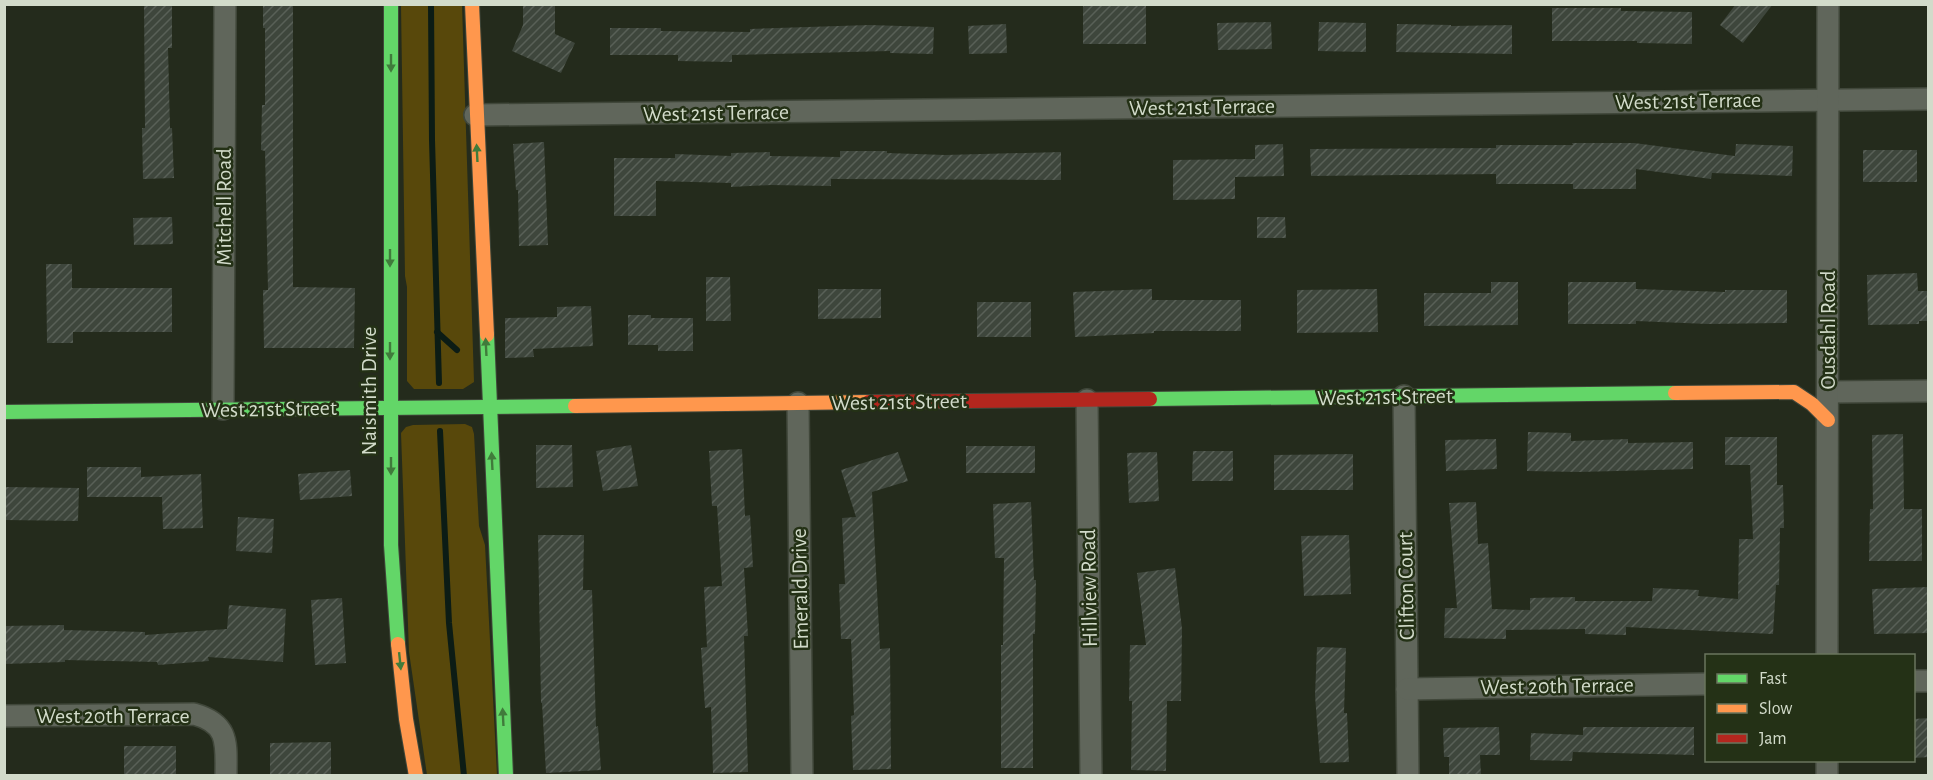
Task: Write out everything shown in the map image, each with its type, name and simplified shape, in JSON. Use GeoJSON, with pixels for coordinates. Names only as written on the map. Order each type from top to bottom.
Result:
{"type":"FeatureCollection","features":[{"type":"Feature","properties":{"kind":"street","name":"Mitchell Road"},"geometry":{"type":"LineString","coordinates":[[223,409],[225,4]]}},
{"type":"Feature","properties":{"kind":"street","name":"Naismith Drive"},"geometry":{"type":"LineString","coordinates":[[391,4],[391,545],[403,690],[416,776]]}},
{"type":"Feature","properties":{"kind":"street"},"geometry":{"type":"LineString","coordinates":[[471,4],[506,776]]}},
{"type":"Feature","properties":{"kind":"street","name":"Ousdahl Road"},"geometry":{"type":"LineString","coordinates":[[1827,654],[1828,4]]}},
{"type":"Feature","properties":{"kind":"street","name":"West 21st Terrace"},"geometry":{"type":"LineString","coordinates":[[475,115],[1929,99]]}},
{"type":"Feature","properties":{"kind":"street"},"geometry":{"type":"LineString","coordinates":[[1828,358],[1818,376],[1794,392],[1812,404],[1828,420]]}},
{"type":"Feature","properties":{"kind":"street"},"geometry":{"type":"LineString","coordinates":[[1828,392],[1929,391]]}},
{"type":"Feature","properties":{"kind":"street","name":"West 21st Street"},"geometry":{"type":"LineString","coordinates":[[4,412],[1794,392]]}},
{"type":"Feature","properties":{"kind":"street","name":"Clifton Court"},"geometry":{"type":"LineString","coordinates":[[1404,396],[1408,776]]}},
{"type":"Feature","properties":{"kind":"street","name":"Hillview Road"},"geometry":{"type":"LineString","coordinates":[[1087,400],[1091,776]]}},
{"type":"Feature","properties":{"kind":"street","name":"Emerald Drive"},"geometry":{"type":"LineString","coordinates":[[798,403],[802,776]]}},
{"type":"Feature","properties":{"kind":"street","name":"West 20th Terrace"},"geometry":{"type":"LineString","coordinates":[[1407,689],[1705,684]]}},
{"type":"Feature","properties":{"kind":"street","name":"West 20th Terrace"},"geometry":{"type":"LineString","coordinates":[[4,716],[194,714],[207,717],[223,732],[226,740],[225,776]]}},
{"type":"Feature","properties":{"kind":"shaded area"},"geometry":{"type":"Polygon","coordinates":[[[401,5],[462,5],[474,382],[463,389],[414,389],[407,381],[401,5]]]}},
{"type":"Feature","properties":{"kind":"shaded area"},"geometry":{"type":"Polygon","coordinates":[[[465,424],[472,427],[474,434],[479,526],[485,545],[497,775],[427,775],[409,652],[401,433],[406,427],[413,425],[465,424]]]}},
{"type":"Feature","properties":{"kind":"building"},"geometry":{"type":"Polygon","coordinates":[[[144,4],[172,4],[172,48],[168,48],[174,178],[143,179],[144,4]]]}},
{"type":"Feature","properties":{"kind":"building"},"geometry":{"type":"Polygon","coordinates":[[[263,4],[293,4],[293,287],[355,288],[354,348],[264,348],[263,290],[268,290],[265,151],[261,150],[262,105],[265,105],[263,4]]]}},
{"type":"Feature","properties":{"kind":"building"},"geometry":{"type":"Polygon","coordinates":[[[523,4],[555,4],[555,34],[575,43],[561,73],[512,51],[523,25],[523,4]]]}},
{"type":"Feature","properties":{"kind":"building"},"geometry":{"type":"Polygon","coordinates":[[[1083,4],[1146,4],[1146,44],[1083,44],[1083,4]]]}},
{"type":"Feature","properties":{"kind":"building"},"geometry":{"type":"Polygon","coordinates":[[[1736,4],[1773,4],[1743,43],[1720,25],[1736,4]]]}},
{"type":"Feature","properties":{"kind":"building"},"geometry":{"type":"Polygon","coordinates":[[[1552,8],[1621,8],[1621,11],[1692,12],[1692,44],[1637,43],[1637,41],[1552,41],[1552,8]]]}},
{"type":"Feature","properties":{"kind":"building"},"geometry":{"type":"Polygon","coordinates":[[[1271,22],[1272,49],[1218,50],[1217,23],[1271,22]]]}},
{"type":"Feature","properties":{"kind":"building"},"geometry":{"type":"Polygon","coordinates":[[[1319,22],[1366,23],[1366,52],[1318,51],[1319,22]]]}},
{"type":"Feature","properties":{"kind":"building"},"geometry":{"type":"Polygon","coordinates":[[[1006,24],[1007,53],[969,54],[968,26],[1006,24]]]}},
{"type":"Feature","properties":{"kind":"building"},"geometry":{"type":"Polygon","coordinates":[[[1397,24],[1512,25],[1512,54],[1396,52],[1397,24]]]}},
{"type":"Feature","properties":{"kind":"building"},"geometry":{"type":"Polygon","coordinates":[[[869,25],[934,27],[933,54],[890,53],[890,51],[732,55],[732,62],[678,61],[678,55],[610,55],[610,28],[750,32],[750,29],[869,25]]]}},
{"type":"Feature","properties":{"kind":"building"},"geometry":{"type":"Polygon","coordinates":[[[544,142],[548,245],[519,246],[518,190],[516,190],[513,144],[544,142]]]}},
{"type":"Feature","properties":{"kind":"building"},"geometry":{"type":"Polygon","coordinates":[[[1572,143],[1634,143],[1735,156],[1736,144],[1793,146],[1792,176],[1712,173],[1711,179],[1636,169],[1636,189],[1573,189],[1573,184],[1496,184],[1496,174],[1311,176],[1310,149],[1496,148],[1496,145],[1573,145],[1572,143]]]}},
{"type":"Feature","properties":{"kind":"building"},"geometry":{"type":"Polygon","coordinates":[[[1283,144],[1284,176],[1235,177],[1235,199],[1173,200],[1173,160],[1255,159],[1255,145],[1283,144]]]}},
{"type":"Feature","properties":{"kind":"building"},"geometry":{"type":"Polygon","coordinates":[[[1863,150],[1917,150],[1917,182],[1863,182],[1863,150]]]}},
{"type":"Feature","properties":{"kind":"building"},"geometry":{"type":"Polygon","coordinates":[[[840,151],[945,155],[1061,152],[1061,180],[831,179],[831,186],[731,187],[731,183],[656,181],[656,216],[614,216],[614,158],[675,158],[675,154],[731,156],[731,153],[770,152],[770,156],[840,157],[840,151]]]}},
{"type":"Feature","properties":{"kind":"building"},"geometry":{"type":"Polygon","coordinates":[[[172,217],[173,244],[134,245],[133,218],[172,217]]]}},
{"type":"Feature","properties":{"kind":"building"},"geometry":{"type":"Polygon","coordinates":[[[1257,217],[1285,217],[1286,238],[1257,238],[1257,217]]]}},
{"type":"Feature","properties":{"kind":"building"},"geometry":{"type":"Polygon","coordinates":[[[46,264],[72,264],[72,288],[172,288],[172,332],[73,332],[73,343],[47,343],[46,264]]]}},
{"type":"Feature","properties":{"kind":"building"},"geometry":{"type":"Polygon","coordinates":[[[1917,273],[1918,291],[1929,291],[1929,321],[1919,321],[1919,324],[1868,325],[1867,275],[1917,273]]]}},
{"type":"Feature","properties":{"kind":"building"},"geometry":{"type":"Polygon","coordinates":[[[706,277],[730,277],[731,321],[706,321],[706,277]]]}},
{"type":"Feature","properties":{"kind":"building"},"geometry":{"type":"Polygon","coordinates":[[[1491,282],[1518,282],[1518,325],[1424,326],[1424,293],[1491,293],[1491,282]]]}},
{"type":"Feature","properties":{"kind":"building"},"geometry":{"type":"Polygon","coordinates":[[[1568,282],[1636,282],[1636,289],[1725,292],[1725,290],[1787,290],[1787,323],[1708,324],[1636,321],[1636,324],[1568,324],[1568,282]]]}},
{"type":"Feature","properties":{"kind":"building"},"geometry":{"type":"Polygon","coordinates":[[[818,289],[881,289],[881,318],[818,319],[818,289]]]}},
{"type":"Feature","properties":{"kind":"building"},"geometry":{"type":"Polygon","coordinates":[[[1152,289],[1152,300],[1241,300],[1241,331],[1154,331],[1154,333],[1075,337],[1073,292],[1152,289]]]}},
{"type":"Feature","properties":{"kind":"building"},"geometry":{"type":"Polygon","coordinates":[[[1377,289],[1378,332],[1297,333],[1297,290],[1377,289]]]}},
{"type":"Feature","properties":{"kind":"building"},"geometry":{"type":"Polygon","coordinates":[[[977,302],[1031,302],[1031,337],[977,337],[977,302]]]}},
{"type":"Feature","properties":{"kind":"building"},"geometry":{"type":"Polygon","coordinates":[[[591,306],[593,346],[533,349],[534,357],[505,358],[505,318],[557,317],[557,307],[591,306]]]}},
{"type":"Feature","properties":{"kind":"building"},"geometry":{"type":"Polygon","coordinates":[[[628,315],[651,315],[651,318],[693,318],[693,351],[658,351],[658,345],[628,345],[628,315]]]}},
{"type":"Feature","properties":{"kind":"building"},"geometry":{"type":"Polygon","coordinates":[[[1528,432],[1571,433],[1571,441],[1628,439],[1628,443],[1693,442],[1693,469],[1527,471],[1528,432]]]}},
{"type":"Feature","properties":{"kind":"building"},"geometry":{"type":"Polygon","coordinates":[[[1903,434],[1904,509],[1922,509],[1922,561],[1869,561],[1870,509],[1873,509],[1872,435],[1903,434]]]}},
{"type":"Feature","properties":{"kind":"building"},"geometry":{"type":"Polygon","coordinates":[[[1725,437],[1777,437],[1777,485],[1783,485],[1784,528],[1780,528],[1779,585],[1776,585],[1773,634],[1626,627],[1626,635],[1585,634],[1585,629],[1506,630],[1506,639],[1444,638],[1445,608],[1457,608],[1449,503],[1476,502],[1478,544],[1488,543],[1492,609],[1530,610],[1530,598],[1575,597],[1575,601],[1652,601],[1653,588],[1699,590],[1698,596],[1738,599],[1739,539],[1753,539],[1750,465],[1725,465],[1725,437]]]}},
{"type":"Feature","properties":{"kind":"building"},"geometry":{"type":"Polygon","coordinates":[[[1496,439],[1497,469],[1446,471],[1445,440],[1496,439]]]}},
{"type":"Feature","properties":{"kind":"building"},"geometry":{"type":"Polygon","coordinates":[[[536,445],[572,445],[573,487],[536,488],[536,445]]]}},
{"type":"Feature","properties":{"kind":"building"},"geometry":{"type":"Polygon","coordinates":[[[631,445],[638,486],[603,491],[596,451],[631,445]]]}},
{"type":"Feature","properties":{"kind":"building"},"geometry":{"type":"Polygon","coordinates":[[[966,446],[1035,446],[1035,473],[966,473],[966,446]]]}},
{"type":"Feature","properties":{"kind":"building"},"geometry":{"type":"Polygon","coordinates":[[[742,449],[745,516],[750,515],[753,567],[744,568],[748,636],[744,636],[748,772],[713,773],[711,707],[705,708],[701,648],[707,647],[704,587],[722,586],[717,506],[712,506],[709,451],[742,449]]]}},
{"type":"Feature","properties":{"kind":"building"},"geometry":{"type":"Polygon","coordinates":[[[1193,451],[1233,451],[1233,481],[1192,481],[1193,451]]]}},
{"type":"Feature","properties":{"kind":"building"},"geometry":{"type":"Polygon","coordinates":[[[898,452],[908,481],[872,492],[880,649],[890,648],[891,769],[853,770],[851,716],[854,715],[851,639],[841,639],[839,584],[845,584],[842,518],[856,517],[841,470],[898,452]]]}},
{"type":"Feature","properties":{"kind":"building"},"geometry":{"type":"Polygon","coordinates":[[[1157,452],[1159,501],[1129,503],[1127,453],[1157,452]]]}},
{"type":"Feature","properties":{"kind":"building"},"geometry":{"type":"Polygon","coordinates":[[[1353,454],[1353,490],[1274,490],[1274,455],[1353,454]]]}},
{"type":"Feature","properties":{"kind":"building"},"geometry":{"type":"Polygon","coordinates":[[[87,467],[141,467],[141,477],[201,474],[203,528],[163,529],[162,497],[87,497],[87,467]]]}},
{"type":"Feature","properties":{"kind":"building"},"geometry":{"type":"Polygon","coordinates":[[[350,470],[352,496],[300,500],[298,474],[350,470]]]}},
{"type":"Feature","properties":{"kind":"building"},"geometry":{"type":"Polygon","coordinates":[[[5,487],[79,488],[78,521],[5,520],[5,487]]]}},
{"type":"Feature","properties":{"kind":"building"},"geometry":{"type":"Polygon","coordinates":[[[1031,502],[1034,580],[1036,580],[1035,634],[1033,634],[1033,768],[1001,768],[1004,558],[995,558],[993,504],[1031,502]]]}},
{"type":"Feature","properties":{"kind":"building"},"geometry":{"type":"Polygon","coordinates":[[[238,517],[274,519],[272,553],[236,551],[238,517]]]}},
{"type":"Feature","properties":{"kind":"building"},"geometry":{"type":"Polygon","coordinates":[[[538,535],[584,535],[583,590],[592,590],[596,727],[598,726],[601,770],[546,773],[541,703],[538,535]]]}},
{"type":"Feature","properties":{"kind":"building"},"geometry":{"type":"Polygon","coordinates":[[[1349,535],[1351,594],[1304,596],[1301,536],[1349,535]]]}},
{"type":"Feature","properties":{"kind":"building"},"geometry":{"type":"Polygon","coordinates":[[[1175,568],[1182,629],[1181,701],[1167,701],[1166,771],[1131,770],[1130,645],[1146,645],[1137,573],[1175,568]]]}},
{"type":"Feature","properties":{"kind":"building"},"geometry":{"type":"Polygon","coordinates":[[[1929,587],[1929,633],[1874,634],[1872,589],[1929,587]]]}},
{"type":"Feature","properties":{"kind":"building"},"geometry":{"type":"Polygon","coordinates":[[[342,598],[346,663],[315,665],[311,600],[342,598]]]}},
{"type":"Feature","properties":{"kind":"building"},"geometry":{"type":"Polygon","coordinates":[[[229,605],[286,609],[283,662],[208,657],[209,661],[158,665],[157,662],[65,660],[65,662],[4,664],[4,626],[64,625],[64,630],[145,632],[145,635],[227,629],[229,605]]]}},
{"type":"Feature","properties":{"kind":"building"},"geometry":{"type":"Polygon","coordinates":[[[1317,647],[1346,648],[1344,713],[1347,713],[1349,762],[1320,763],[1315,695],[1317,647]]]}},
{"type":"Feature","properties":{"kind":"building"},"geometry":{"type":"Polygon","coordinates":[[[1929,718],[1929,757],[1915,758],[1915,719],[1929,718]]]}},
{"type":"Feature","properties":{"kind":"building"},"geometry":{"type":"Polygon","coordinates":[[[1499,727],[1500,755],[1480,755],[1481,776],[1449,776],[1449,757],[1444,757],[1443,728],[1499,727]]]}},
{"type":"Feature","properties":{"kind":"building"},"geometry":{"type":"Polygon","coordinates":[[[1583,727],[1694,727],[1694,755],[1573,752],[1572,761],[1530,760],[1531,733],[1583,735],[1583,727]]]}},
{"type":"Feature","properties":{"kind":"building"},"geometry":{"type":"Polygon","coordinates":[[[331,742],[331,776],[270,776],[270,743],[331,742]]]}},
{"type":"Feature","properties":{"kind":"building"},"geometry":{"type":"Polygon","coordinates":[[[124,746],[176,746],[176,776],[124,776],[124,746]]]}},
{"type":"Feature","properties":{"kind":"waterway"},"geometry":{"type":"LineString","coordinates":[[431,4],[432,140],[439,383]]}},
{"type":"Feature","properties":{"kind":"waterway"},"geometry":{"type":"LineString","coordinates":[[437,332],[457,350]]}},
{"type":"Feature","properties":{"kind":"waterway"},"geometry":{"type":"LineString","coordinates":[[440,431],[449,623],[464,776]]}},
{"type":"Feature","properties":{"kind":"traffic: fast"},"geometry":{"type":"LineString","coordinates":[[391,4],[391,545],[398,644]]}},
{"type":"Feature","properties":{"kind":"traffic: fast"},"geometry":{"type":"LineString","coordinates":[[487,335],[506,776]]}},
{"type":"Feature","properties":{"kind":"traffic: fast"},"geometry":{"type":"LineString","coordinates":[[1150,399],[1675,393]]}},
{"type":"Feature","properties":{"kind":"traffic: fast"},"geometry":{"type":"LineString","coordinates":[[4,412],[575,406]]}},
{"type":"Feature","properties":{"kind":"traffic: slow"},"geometry":{"type":"LineString","coordinates":[[472,4],[487,335]]}},
{"type":"Feature","properties":{"kind":"traffic: slow"},"geometry":{"type":"LineString","coordinates":[[1675,393],[1794,392],[1812,404],[1828,420]]}},
{"type":"Feature","properties":{"kind":"traffic: slow"},"geometry":{"type":"LineString","coordinates":[[575,406],[869,402]]}},
{"type":"Feature","properties":{"kind":"traffic: slow"},"geometry":{"type":"LineString","coordinates":[[398,644],[406,719],[416,776]]}},
{"type":"Feature","properties":{"kind":"traffic: jam"},"geometry":{"type":"LineString","coordinates":[[869,402],[1150,399]]}}]}
